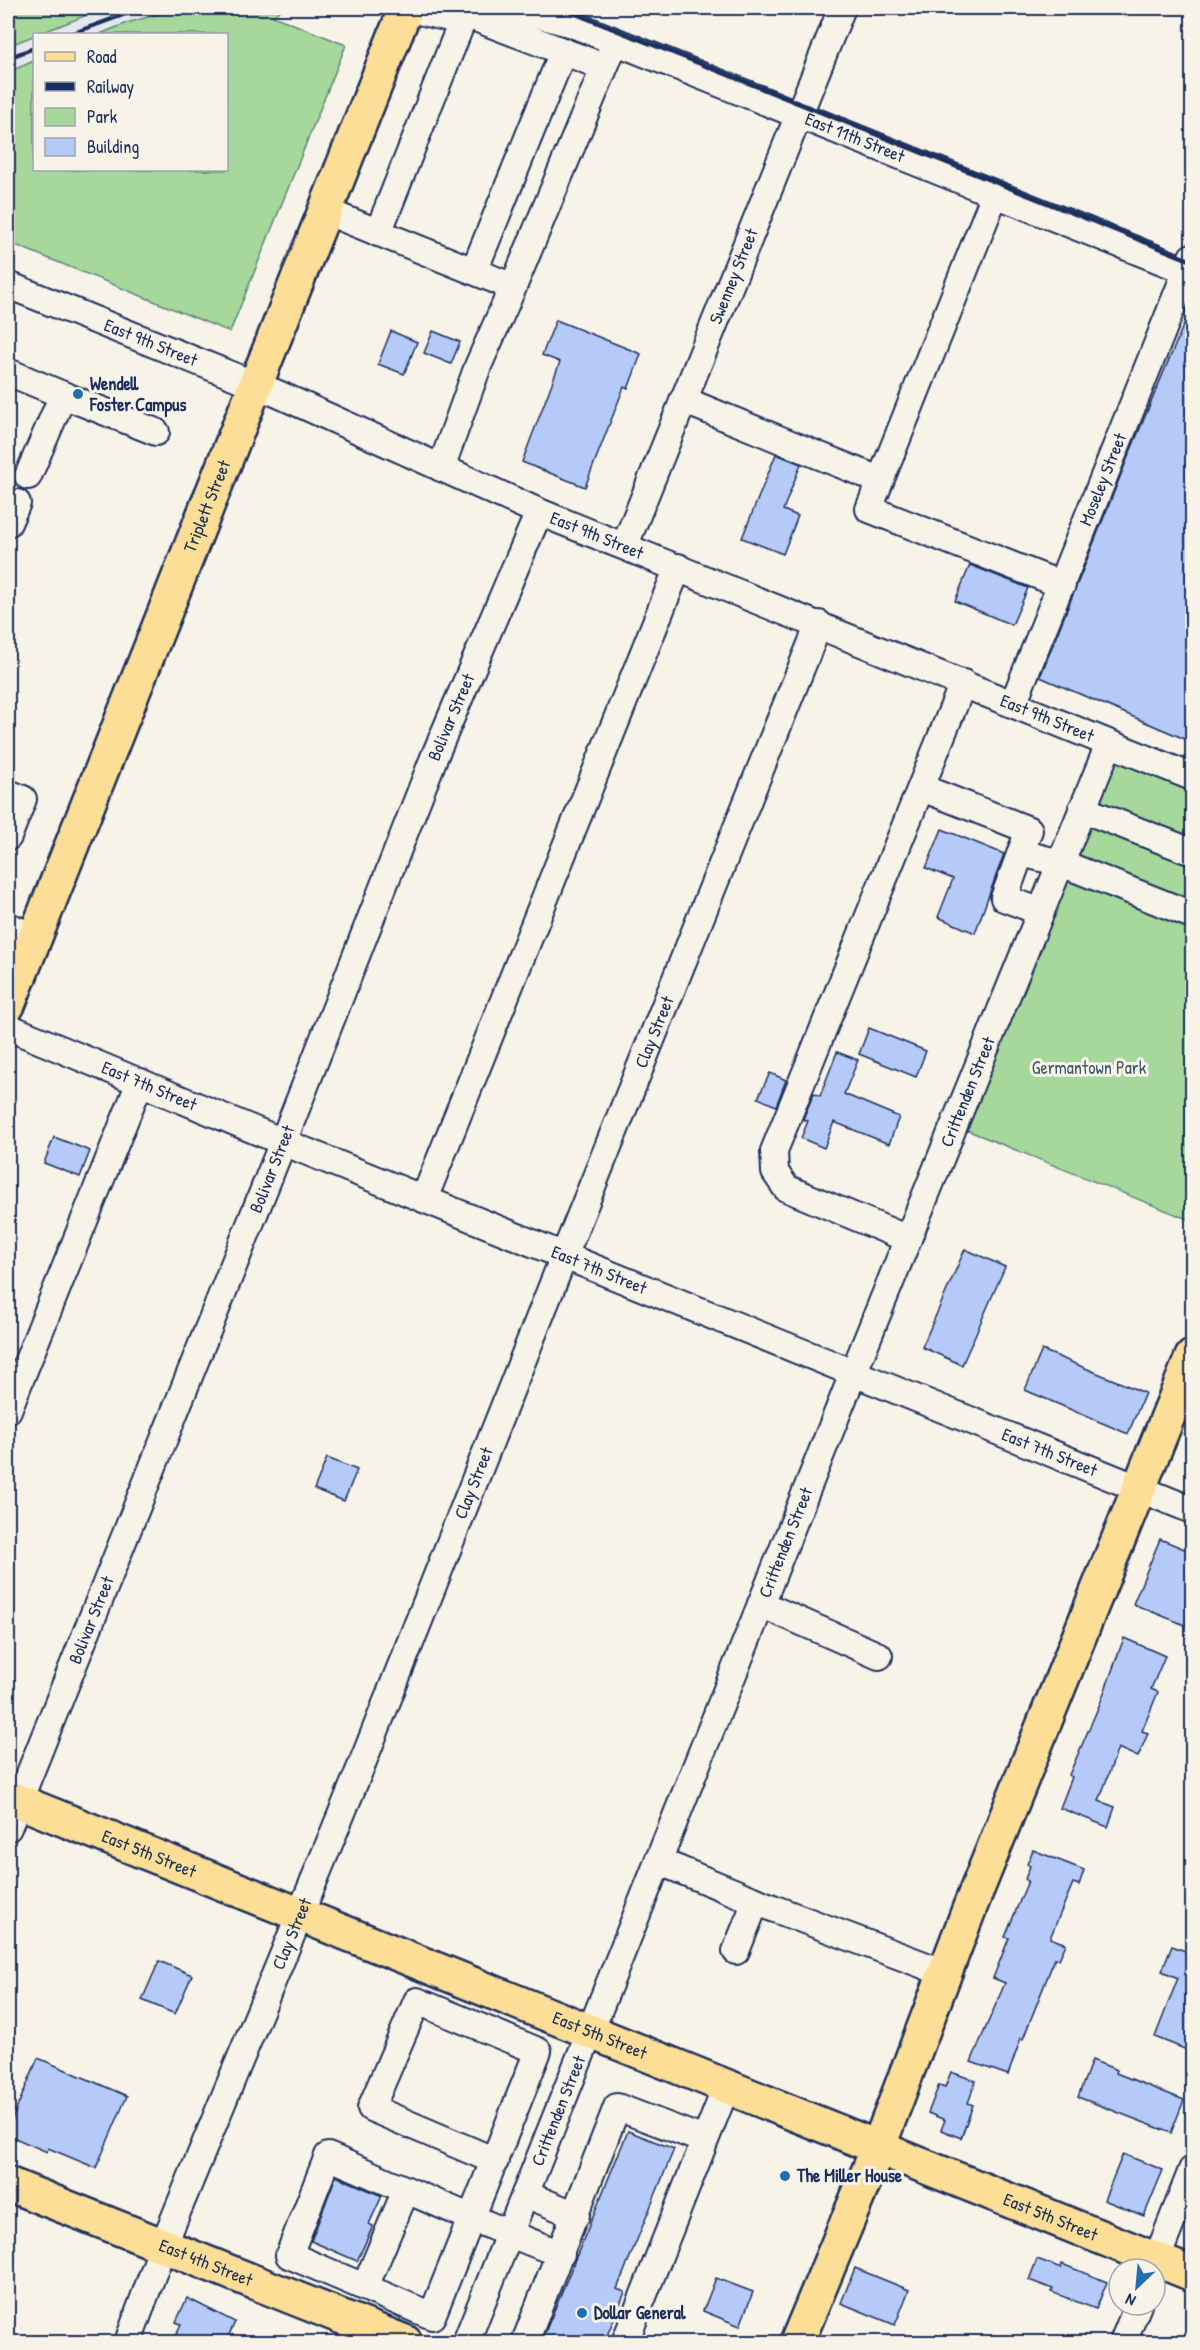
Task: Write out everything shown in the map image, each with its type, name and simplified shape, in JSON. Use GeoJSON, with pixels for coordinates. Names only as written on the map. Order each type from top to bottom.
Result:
{"type":"FeatureCollection","features":[{"type":"Feature","properties":{"kind":"main road","name":"Triplett Street"},"geometry":{"type":"LineString","coordinates":[[8,1005],[21,932],[256,386],[406,8]]}},
{"type":"Feature","properties":{"kind":"main road"},"geometry":{"type":"LineString","coordinates":[[797,2343],[878,2148],[945,1973],[1192,1357]]}},
{"type":"Feature","properties":{"kind":"main road","name":"East 5th Street"},"geometry":{"type":"LineString","coordinates":[[11,1809],[298,1914],[727,2085],[1138,2257]]}},
{"type":"Feature","properties":{"kind":"main road","name":"East 4th Street"},"geometry":{"type":"LineString","coordinates":[[8,2184],[405,2343]]}},
{"type":"Feature","properties":{"kind":"main road","name":"East 5th Street"},"geometry":{"type":"LineString","coordinates":[[1167,2267],[1192,2274]]}},
{"type":"Feature","properties":{"kind":"street"},"geometry":{"type":"LineString","coordinates":[[406,8],[445,17],[465,14],[521,18],[563,52],[604,67]]}},
{"type":"Feature","properties":{"kind":"street","name":"Swenney Street"},"geometry":{"type":"LineString","coordinates":[[625,545],[842,8]]}},
{"type":"Feature","properties":{"kind":"street"},"geometry":{"type":"LineString","coordinates":[[378,233],[465,14]]}},
{"type":"Feature","properties":{"kind":"street","name":"East 11th Street"},"geometry":{"type":"LineString","coordinates":[[521,18],[572,24],[995,194],[1191,267]]}},
{"type":"Feature","properties":{"kind":"street"},"geometry":{"type":"LineString","coordinates":[[441,468],[478,366],[615,42]]}},
{"type":"Feature","properties":{"kind":"street"},"geometry":{"type":"LineString","coordinates":[[474,271],[563,52]]}},
{"type":"Feature","properties":{"kind":"street"},"geometry":{"type":"LineString","coordinates":[[995,194],[869,509],[1062,585]]}},
{"type":"Feature","properties":{"kind":"street"},"geometry":{"type":"LineString","coordinates":[[325,211],[513,287]]}},
{"type":"Feature","properties":{"kind":"street","name":"Moseley Street"},"geometry":{"type":"LineString","coordinates":[[1012,704],[1191,267]]}},
{"type":"Feature","properties":{"kind":"street","name":"East 9th Street"},"geometry":{"type":"LineString","coordinates":[[8,285],[256,386],[539,512],[1192,777]]}},
{"type":"Feature","properties":{"kind":"street"},"geometry":{"type":"LineString","coordinates":[[8,372],[156,432]]}},
{"type":"Feature","properties":{"kind":"street"},"geometry":{"type":"LineString","coordinates":[[28,476],[63,395]]}},
{"type":"Feature","properties":{"kind":"street"},"geometry":{"type":"LineString","coordinates":[[683,400],[879,480]]}},
{"type":"Feature","properties":{"kind":"street","name":"Bolivar Street"},"geometry":{"type":"LineString","coordinates":[[11,1809],[283,1142],[435,755],[539,512]]}},
{"type":"Feature","properties":{"kind":"street"},"geometry":{"type":"LineString","coordinates":[[424,1199],[678,567]]}},
{"type":"Feature","properties":{"kind":"street","name":"Clay Street"},"geometry":{"type":"LineString","coordinates":[[128,2343],[163,2247],[298,1914],[360,1769],[819,624]]}},
{"type":"Feature","properties":{"kind":"street"},"geometry":{"type":"LineString","coordinates":[[908,1239],[786,1188],[775,1172],[774,1151],[963,683]]}},
{"type":"Feature","properties":{"kind":"street","name":"Crittenden Street"},"geometry":{"type":"LineString","coordinates":[[466,2343],[853,1374],[1109,744]]}},
{"type":"Feature","properties":{"kind":"street"},"geometry":{"type":"LineString","coordinates":[[922,788],[1029,831],[1004,898],[1041,912]]}},
{"type":"Feature","properties":{"kind":"street"},"geometry":{"type":"LineString","coordinates":[[8,793],[22,799],[8,837]]}},
{"type":"Feature","properties":{"kind":"street"},"geometry":{"type":"LineString","coordinates":[[1082,809],[1192,852]]}},
{"type":"Feature","properties":{"kind":"street"},"geometry":{"type":"LineString","coordinates":[[1021,853],[1061,863],[1192,915]]}},
{"type":"Feature","properties":{"kind":"street","name":"East 7th Street"},"geometry":{"type":"LineString","coordinates":[[8,1027],[283,1142],[1192,1510]]}},
{"type":"Feature","properties":{"kind":"street"},"geometry":{"type":"LineString","coordinates":[[8,1410],[140,1082]]}},
{"type":"Feature","properties":{"kind":"street"},"geometry":{"type":"LineString","coordinates":[[761,1604],[879,1656]]}},
{"type":"Feature","properties":{"kind":"street"},"geometry":{"type":"LineString","coordinates":[[658,1861],[945,1973]]}},
{"type":"Feature","properties":{"kind":"street"},"geometry":{"type":"LineString","coordinates":[[736,1951],[756,1901]]}},
{"type":"Feature","properties":{"kind":"street"},"geometry":{"type":"LineString","coordinates":[[430,1967],[370,2108],[495,2160]]}},
{"type":"Feature","properties":{"kind":"street"},"geometry":{"type":"LineString","coordinates":[[289,2255],[432,2316],[538,2051],[417,2001]]}},
{"type":"Feature","properties":{"kind":"street"},"geometry":{"type":"LineString","coordinates":[[625,2343],[727,2085]]}},
{"type":"Feature","properties":{"kind":"street"},"geometry":{"type":"LineString","coordinates":[[525,2343],[617,2107],[704,2140]]}},
{"type":"Feature","properties":{"kind":"street"},"geometry":{"type":"LineString","coordinates":[[276,2291],[328,2156],[561,2254]]}},
{"type":"Feature","properties":{"kind":"street"},"geometry":{"type":"LineString","coordinates":[[1158,2257],[1192,2170]]}},
{"type":"Feature","properties":{"kind":"street"},"geometry":{"type":"LineString","coordinates":[[365,2287],[406,2190]]}},
{"type":"Feature","properties":{"kind":"street"},"geometry":{"type":"LineString","coordinates":[[525,2194],[576,2215]]}},
{"type":"Feature","properties":{"kind":"street"},"geometry":{"type":"LineString","coordinates":[[1123,2343],[1133,2317]]}},
{"type":"Feature","properties":{"kind":"shaded area"},"geometry":{"type":"Polygon","coordinates":[[[105,8],[180,8],[127,23],[102,33],[38,33],[105,8]]]}},
{"type":"Feature","properties":{"kind":"shaded area"},"geometry":{"type":"Polygon","coordinates":[[[33,35],[33,61],[8,72],[8,46],[33,35]]]}},
{"type":"Feature","properties":{"kind":"green space"},"geometry":{"type":"Polygon","coordinates":[[[8,8],[105,8],[41,33],[33,33],[33,36],[8,46],[8,8]]]}},
{"type":"Feature","properties":{"kind":"green space"},"geometry":{"type":"Polygon","coordinates":[[[180,8],[283,8],[273,16],[346,45],[230,332],[8,242],[8,72],[33,61],[33,171],[228,171],[228,33],[102,33],[127,23],[180,8]]]}},
{"type":"Feature","properties":{"kind":"green space","name":"Germantown Park"},"geometry":{"type":"Polygon","coordinates":[[[1109,744],[1192,777],[1192,1221],[954,1125],[1109,744]]]}},
{"type":"Feature","properties":{"kind":"building"},"geometry":{"type":"Polygon","coordinates":[[[1192,305],[1192,742],[1040,677],[1192,305]]]}},
{"type":"Feature","properties":{"kind":"building"},"geometry":{"type":"Polygon","coordinates":[[[556,320],[641,354],[628,389],[624,387],[585,487],[522,462],[560,362],[542,355],[556,320]]]}},
{"type":"Feature","properties":{"kind":"building"},"geometry":{"type":"Polygon","coordinates":[[[391,331],[417,342],[404,374],[378,364],[391,331]]]}},
{"type":"Feature","properties":{"kind":"building"},"geometry":{"type":"Polygon","coordinates":[[[433,331],[460,342],[451,364],[424,353],[433,331]]]}},
{"type":"Feature","properties":{"kind":"building"},"geometry":{"type":"Polygon","coordinates":[[[776,454],[801,464],[783,510],[798,516],[783,554],[742,538],[776,454]]]}},
{"type":"Feature","properties":{"kind":"building"},"geometry":{"type":"Polygon","coordinates":[[[970,565],[1028,588],[1012,625],[955,601],[970,565]]]}},
{"type":"Feature","properties":{"kind":"building"},"geometry":{"type":"Polygon","coordinates":[[[942,829],[1004,854],[975,933],[938,917],[953,879],[926,868],[942,829]]]}},
{"type":"Feature","properties":{"kind":"building"},"geometry":{"type":"Polygon","coordinates":[[[869,1028],[926,1051],[916,1077],[859,1054],[869,1028]]]}},
{"type":"Feature","properties":{"kind":"building"},"geometry":{"type":"Polygon","coordinates":[[[837,1052],[858,1060],[844,1094],[899,1117],[889,1144],[834,1122],[824,1148],[801,1138],[808,1121],[803,1119],[814,1093],[820,1096],[837,1052]]]}},
{"type":"Feature","properties":{"kind":"building"},"geometry":{"type":"Polygon","coordinates":[[[770,1073],[786,1080],[776,1106],[758,1098],[770,1073]]]}},
{"type":"Feature","properties":{"kind":"building"},"geometry":{"type":"Polygon","coordinates":[[[54,1137],[90,1151],[80,1177],[44,1163],[54,1137]]]}},
{"type":"Feature","properties":{"kind":"building"},"geometry":{"type":"Polygon","coordinates":[[[965,1249],[1005,1267],[962,1365],[922,1347],[965,1249]]]}},
{"type":"Feature","properties":{"kind":"building"},"geometry":{"type":"Polygon","coordinates":[[[1042,1350],[1145,1393],[1128,1434],[1025,1390],[1042,1350]]]}},
{"type":"Feature","properties":{"kind":"building"},"geometry":{"type":"Polygon","coordinates":[[[327,1458],[357,1470],[344,1501],[314,1489],[327,1458]]]}},
{"type":"Feature","properties":{"kind":"building"},"geometry":{"type":"Polygon","coordinates":[[[1160,1539],[1192,1552],[1192,1628],[1133,1604],[1160,1539]]]}},
{"type":"Feature","properties":{"kind":"building"},"geometry":{"type":"Polygon","coordinates":[[[1124,1638],[1165,1656],[1151,1689],[1158,1692],[1142,1731],[1148,1733],[1138,1757],[1118,1748],[1099,1801],[1115,1807],[1108,1827],[1060,1808],[1072,1777],[1069,1775],[1101,1701],[1124,1638]]]}},
{"type":"Feature","properties":{"kind":"building"},"geometry":{"type":"Polygon","coordinates":[[[1033,1850],[1084,1870],[1079,1885],[1073,1883],[1050,1938],[1066,1944],[1059,1959],[1055,1958],[1008,2075],[971,2062],[1005,1983],[993,1978],[1009,1938],[1005,1937],[1028,1881],[1025,1879],[1030,1866],[1027,1864],[1033,1850]]]}},
{"type":"Feature","properties":{"kind":"building"},"geometry":{"type":"Polygon","coordinates":[[[1191,1944],[1192,2035],[1187,2050],[1155,2037],[1178,1978],[1162,1971],[1172,1946],[1188,1952],[1191,1944]]]}},
{"type":"Feature","properties":{"kind":"building"},"geometry":{"type":"Polygon","coordinates":[[[159,1961],[192,1975],[175,2014],[142,2000],[159,1961]]]}},
{"type":"Feature","properties":{"kind":"building"},"geometry":{"type":"Polygon","coordinates":[[[38,2058],[127,2096],[96,2168],[48,2148],[47,2152],[8,2135],[8,2129],[38,2058]]]}},
{"type":"Feature","properties":{"kind":"building"},"geometry":{"type":"Polygon","coordinates":[[[1092,2060],[1117,2070],[1116,2073],[1184,2100],[1171,2133],[1078,2097],[1092,2060]]]}},
{"type":"Feature","properties":{"kind":"building"},"geometry":{"type":"Polygon","coordinates":[[[951,2072],[976,2081],[968,2103],[973,2105],[961,2138],[941,2130],[945,2120],[928,2113],[939,2085],[945,2087],[951,2072]]]}},
{"type":"Feature","properties":{"kind":"building"},"geometry":{"type":"Polygon","coordinates":[[[628,2131],[674,2149],[617,2289],[625,2292],[604,2343],[562,2343],[544,2335],[628,2131]]]}},
{"type":"Feature","properties":{"kind":"building"},"geometry":{"type":"Polygon","coordinates":[[[1123,2154],[1163,2170],[1144,2216],[1104,2200],[1123,2154]]]}},
{"type":"Feature","properties":{"kind":"building"},"geometry":{"type":"Polygon","coordinates":[[[336,2176],[382,2196],[369,2224],[373,2226],[357,2261],[311,2241],[336,2176]]]}},
{"type":"Feature","properties":{"kind":"building"},"geometry":{"type":"Polygon","coordinates":[[[1037,2259],[1061,2268],[1062,2264],[1107,2282],[1096,2309],[1051,2292],[1053,2289],[1029,2280],[1037,2259]]]}},
{"type":"Feature","properties":{"kind":"building"},"geometry":{"type":"Polygon","coordinates":[[[855,2268],[909,2290],[895,2325],[841,2303],[855,2268]]]}},
{"type":"Feature","properties":{"kind":"building"},"geometry":{"type":"Polygon","coordinates":[[[716,2278],[753,2292],[740,2326],[703,2311],[716,2278]]]}},
{"type":"Feature","properties":{"kind":"building"},"geometry":{"type":"Polygon","coordinates":[[[187,2298],[235,2322],[225,2343],[172,2343],[181,2324],[176,2322],[187,2298]]]}},
{"type":"Feature","properties":{"kind":"railway"},"geometry":{"type":"LineString","coordinates":[[74,33],[142,8]]}},
{"type":"Feature","properties":{"kind":"railway"},"geometry":{"type":"LineString","coordinates":[[561,8],[1192,261]]}},
{"type":"Feature","properties":{"kind":"railway"},"geometry":{"type":"LineString","coordinates":[[8,58],[33,48]]}},
{"type":"Feature","properties":{"kind":"place","name":"Wendell Foster Campus"},"geometry":{"type":"Point","coordinates":[78,394]}},
{"type":"Feature","properties":{"kind":"place","name":"The Miller House"},"geometry":{"type":"Point","coordinates":[785,2176]}},
{"type":"Feature","properties":{"kind":"place","name":"Dollar General"},"geometry":{"type":"Point","coordinates":[582,2313]}}]}
